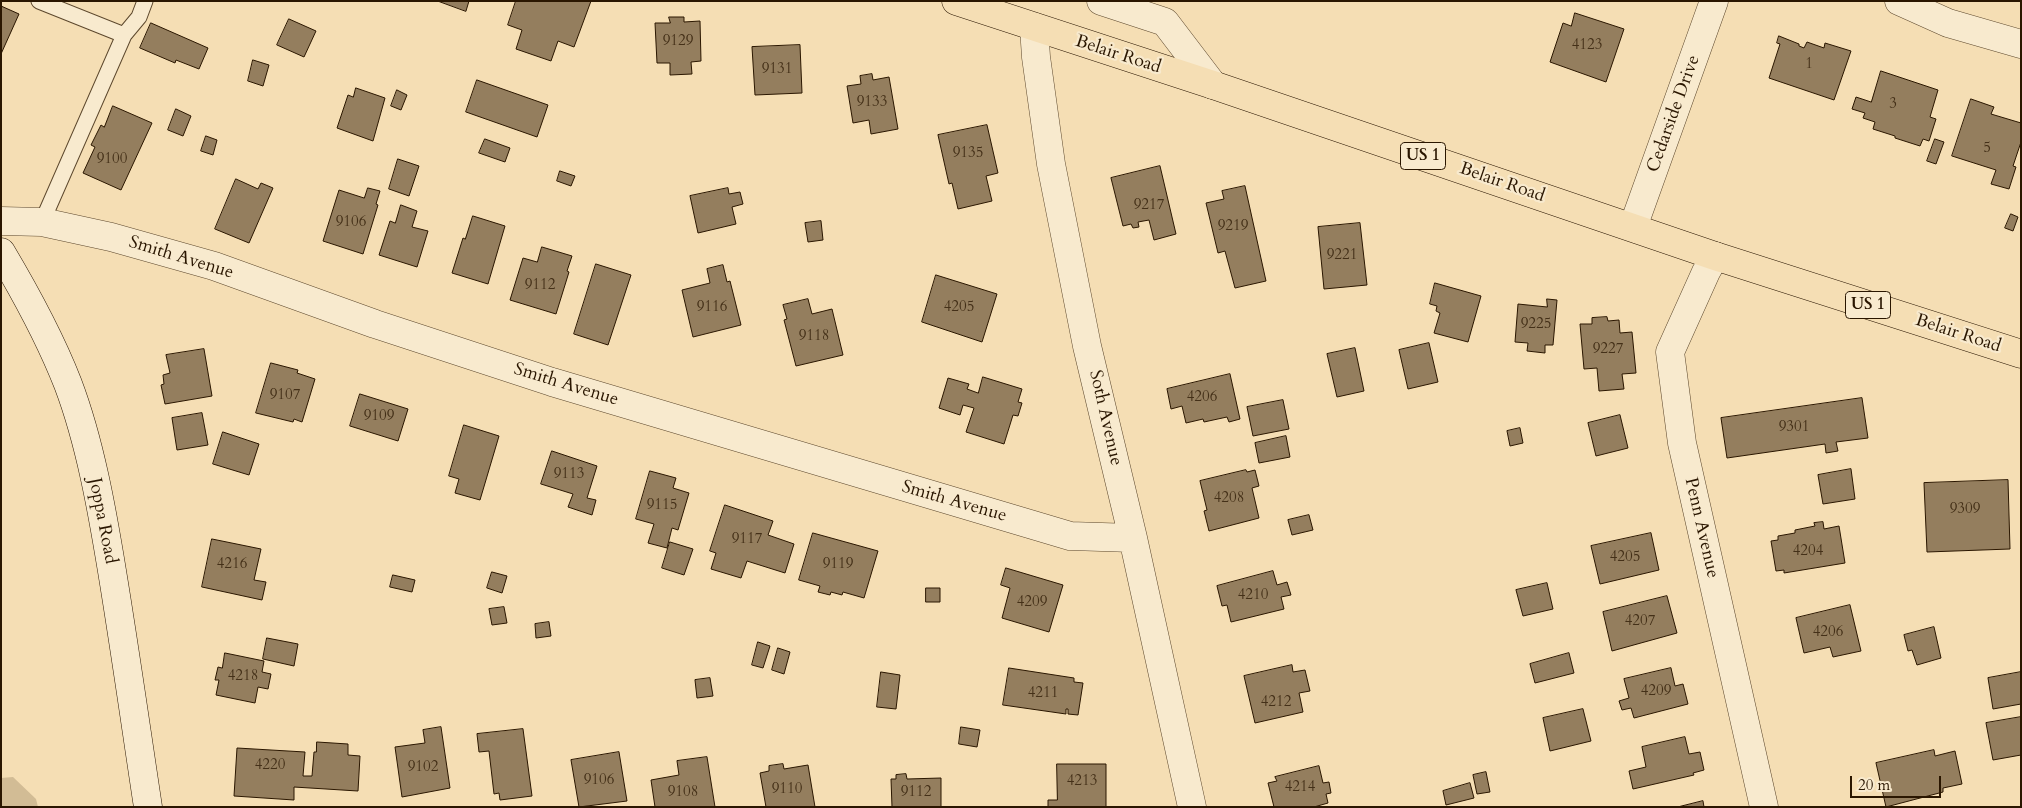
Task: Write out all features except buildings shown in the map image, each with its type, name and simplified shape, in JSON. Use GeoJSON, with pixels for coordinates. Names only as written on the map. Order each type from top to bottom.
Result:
{"type":"FeatureCollection","features":[{"type":"Feature","properties":{"kind":"highway","name":"Belair Road"},"geometry":{"type":"LineString","coordinates":[[956,1],[1213,85],[1715,256],[2021,354]]}},
{"type":"Feature","properties":{"kind":"street"},"geometry":{"type":"LineString","coordinates":[[1101,1],[1165,22],[1213,85]]}},
{"type":"Feature","properties":{"kind":"street","name":"Cedarside Drive"},"geometry":{"type":"LineString","coordinates":[[1633,227],[1714,1]]}},
{"type":"Feature","properties":{"kind":"street"},"geometry":{"type":"LineString","coordinates":[[1899,1],[1948,23],[2021,44]]}},
{"type":"Feature","properties":{"kind":"street","name":"Soth Avenue"},"geometry":{"type":"LineString","coordinates":[[1034,27],[1036,56],[1051,164],[1087,346],[1133,538],[1192,807]]}},
{"type":"Feature","properties":{"kind":"street","name":"Smith Avenue"},"geometry":{"type":"LineString","coordinates":[[1,221],[42,222],[111,237],[214,266],[375,324],[552,382],[1070,536],[1133,538]]}},
{"type":"Feature","properties":{"kind":"street","name":"Joppa Road"},"geometry":{"type":"LineString","coordinates":[[1,252],[27,295],[51,345],[68,384],[81,425],[106,536],[148,807]]}},
{"type":"Feature","properties":{"kind":"street","name":"Penn Avenue"},"geometry":{"type":"LineString","coordinates":[[1715,256],[1670,352],[1682,443],[1764,807]]}},
{"type":"Feature","properties":{"kind":"lane"},"geometry":{"type":"LineString","coordinates":[[39,1],[124,35]]}},
{"type":"Feature","properties":{"kind":"lane"},"geometry":{"type":"LineString","coordinates":[[42,222],[124,35],[139,17],[145,1]]}},
{"type":"Feature","properties":{"kind":"shaded area"},"geometry":{"type":"Polygon","coordinates":[[[13,777],[36,799],[38,807],[1,807],[1,778],[13,777]]]}}]}
